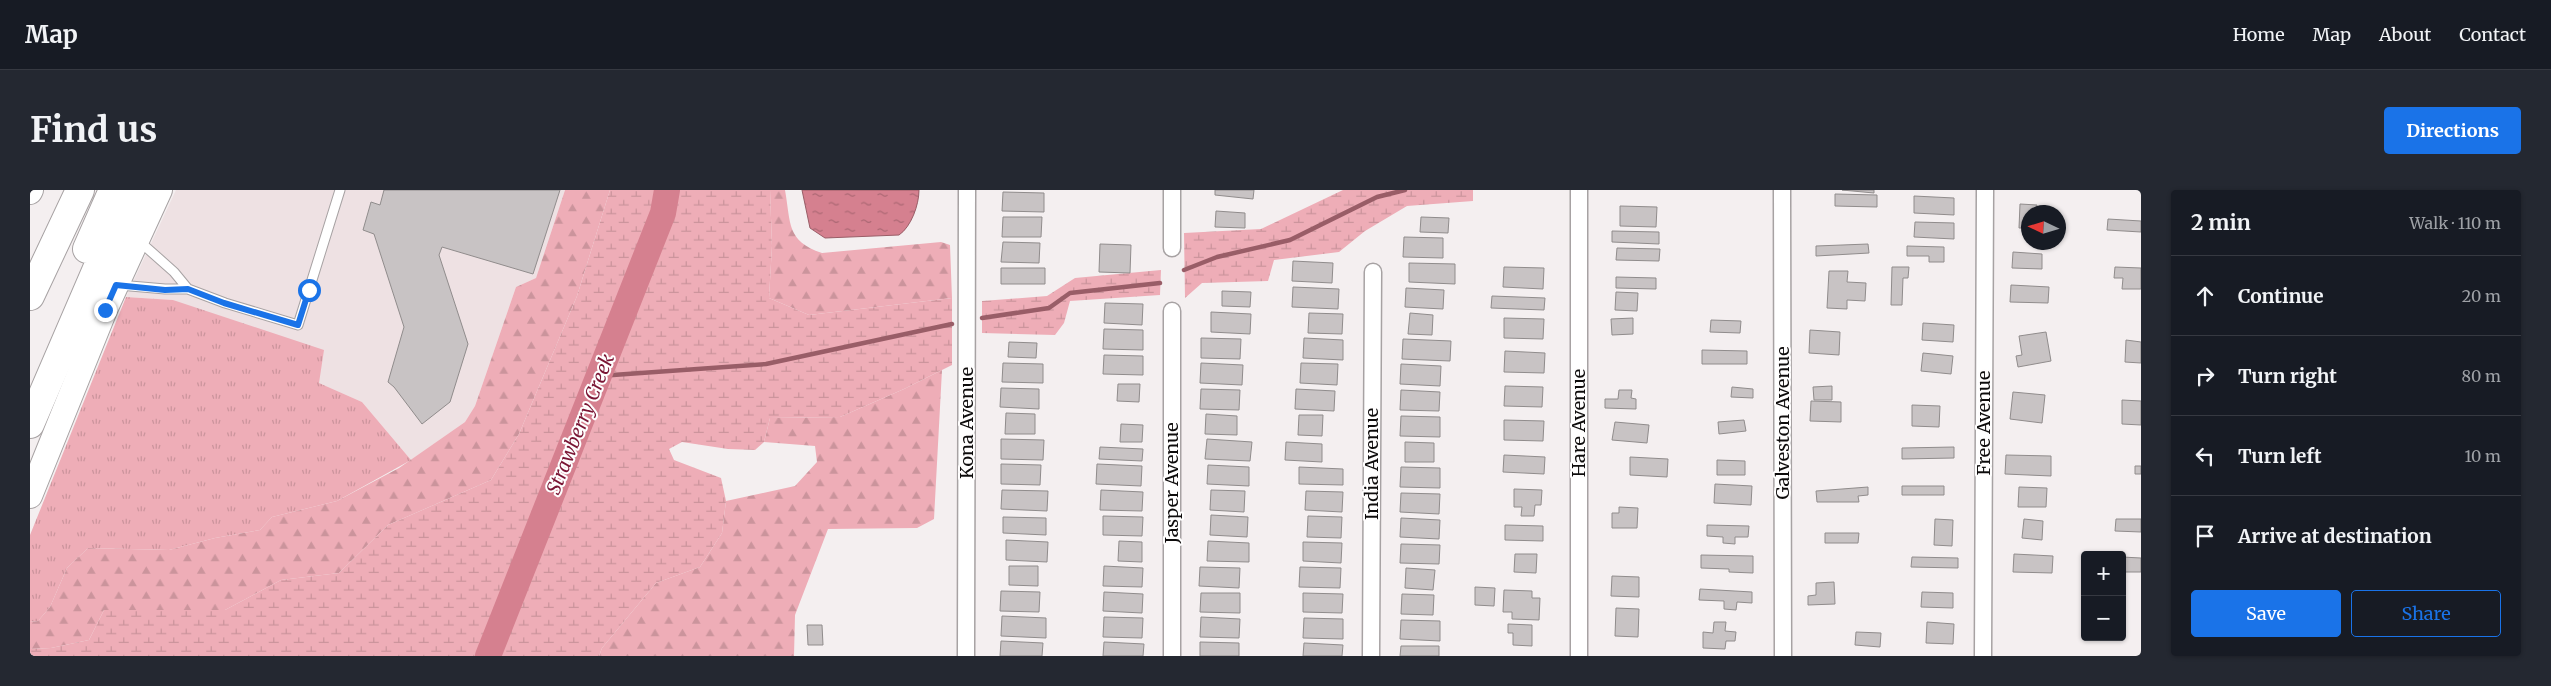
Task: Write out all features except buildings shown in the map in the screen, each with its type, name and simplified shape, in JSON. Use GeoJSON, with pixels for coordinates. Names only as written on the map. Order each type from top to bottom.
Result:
{"type":"FeatureCollection","features":[{"type":"Feature","properties":{"kind":"highway"},"geometry":{"type":"LineString","coordinates":[[33,288],[80,190]]}},
{"type":"Feature","properties":{"kind":"highway"},"geometry":{"type":"LineString","coordinates":[[30,392],[92,235],[113,190]]}},
{"type":"Feature","properties":{"kind":"highway"},"geometry":{"type":"LineString","coordinates":[[30,424],[112,234],[144,190]]}},
{"type":"Feature","properties":{"kind":"street"},"geometry":{"type":"LineString","coordinates":[[30,496],[116,285],[160,190]]}},
{"type":"Feature","properties":{"kind":"street","name":"Kona Avenue"},"geometry":{"type":"LineString","coordinates":[[966,656],[967,190]]}},
{"type":"Feature","properties":{"kind":"street"},"geometry":{"type":"LineString","coordinates":[[1172,190],[1172,248]]}},
{"type":"Feature","properties":{"kind":"street","name":"Hare Avenue"},"geometry":{"type":"LineString","coordinates":[[1579,190],[1579,656]]}},
{"type":"Feature","properties":{"kind":"street","name":"Galveston Avenue"},"geometry":{"type":"LineString","coordinates":[[1782,190],[1783,656]]}},
{"type":"Feature","properties":{"kind":"street","name":"Free Avenue"},"geometry":{"type":"LineString","coordinates":[[1984,656],[1985,190]]}},
{"type":"Feature","properties":{"kind":"street","name":"India Avenue"},"geometry":{"type":"LineString","coordinates":[[1371,656],[1373,272]]}},
{"type":"Feature","properties":{"kind":"street","name":"Jasper Avenue"},"geometry":{"type":"LineString","coordinates":[[1172,311],[1172,656]]}},
{"type":"Feature","properties":{"kind":"lane"},"geometry":{"type":"LineString","coordinates":[[116,285],[165,290],[188,289],[224,303],[298,325],[340,190]]}},
{"type":"Feature","properties":{"kind":"lane"},"geometry":{"type":"LineString","coordinates":[[137,239],[174,272],[188,289]]}},
{"type":"Feature","properties":{"kind":"shaded area"},"geometry":{"type":"Polygon","coordinates":[[[176,190],[565,190],[536,278],[516,287],[475,406],[465,422],[411,460],[362,402],[319,383],[173,300],[126,297],[176,190]]]}},
{"type":"Feature","properties":{"kind":"green space"},"geometry":{"type":"Polygon","coordinates":[[[565,190],[610,190],[577,296],[519,434],[491,480],[388,525],[339,573],[281,580],[225,610],[104,610],[89,640],[51,648],[30,649],[30,622],[38,621],[50,607],[67,568],[88,548],[169,550],[215,538],[260,530],[272,517],[337,501],[399,468],[465,422],[475,406],[516,287],[536,278],[565,190]]]}},
{"type":"Feature","properties":{"kind":"green space"},"geometry":{"type":"Polygon","coordinates":[[[610,190],[770,190],[772,246],[769,298],[809,315],[952,298],[952,365],[904,389],[840,417],[770,418],[764,442],[755,450],[728,449],[682,442],[669,449],[674,460],[721,478],[726,501],[722,533],[700,567],[656,583],[602,648],[599,656],[30,656],[30,649],[51,648],[89,640],[104,610],[225,610],[281,580],[339,573],[388,525],[491,480],[519,434],[577,296],[610,190]]]}},
{"type":"Feature","properties":{"kind":"green space"},"geometry":{"type":"Polygon","coordinates":[[[770,190],[785,190],[790,221],[796,236],[802,243],[822,253],[941,242],[950,245],[952,298],[809,315],[769,298],[772,246],[770,190]]]}},
{"type":"Feature","properties":{"kind":"green space"},"geometry":{"type":"Polygon","coordinates":[[[1343,190],[1473,190],[1473,201],[1407,206],[1365,231],[1339,252],[1274,260],[1268,281],[1202,283],[1185,298],[1184,233],[1261,229],[1343,190]]]}},
{"type":"Feature","properties":{"kind":"green space"},"geometry":{"type":"Polygon","coordinates":[[[1161,270],[1160,295],[1070,301],[1064,323],[1055,335],[982,333],[982,301],[1047,296],[1075,278],[1161,270]]]}},
{"type":"Feature","properties":{"kind":"green space"},"geometry":{"type":"Polygon","coordinates":[[[126,297],[173,300],[324,350],[319,383],[362,402],[411,460],[337,501],[272,517],[260,530],[215,538],[169,550],[88,548],[67,568],[50,607],[38,621],[30,622],[30,535],[126,297]]]}},
{"type":"Feature","properties":{"kind":"green space"},"geometry":{"type":"Polygon","coordinates":[[[942,370],[934,519],[917,528],[828,529],[795,615],[794,656],[599,656],[602,648],[656,583],[700,567],[722,533],[726,501],[795,486],[817,462],[815,446],[764,442],[770,418],[840,417],[942,370]]]}},
{"type":"Feature","properties":{"kind":"water"},"geometry":{"type":"Polygon","coordinates":[[[802,190],[919,190],[914,215],[907,227],[899,235],[825,238],[810,228],[802,190]]]}},
{"type":"Feature","properties":{"kind":"waterway","name":"Strawberry Creek"},"geometry":{"type":"LineString","coordinates":[[488,656],[663,213],[667,190]]}},
{"type":"Feature","properties":{"kind":"waterway"},"geometry":{"type":"LineString","coordinates":[[1184,270],[1217,257],[1290,240],[1377,197],[1405,190]]}},
{"type":"Feature","properties":{"kind":"waterway"},"geometry":{"type":"LineString","coordinates":[[982,318],[1049,308],[1070,293],[1160,283]]}},
{"type":"Feature","properties":{"kind":"waterway"},"geometry":{"type":"LineString","coordinates":[[599,376],[766,364],[952,324]]}},
{"type":"Feature","properties":{"kind":"route"},"geometry":{"type":"LineString","coordinates":[[105,310],[116,285],[165,290],[188,289],[224,303],[298,325],[309,290]]}}]}
